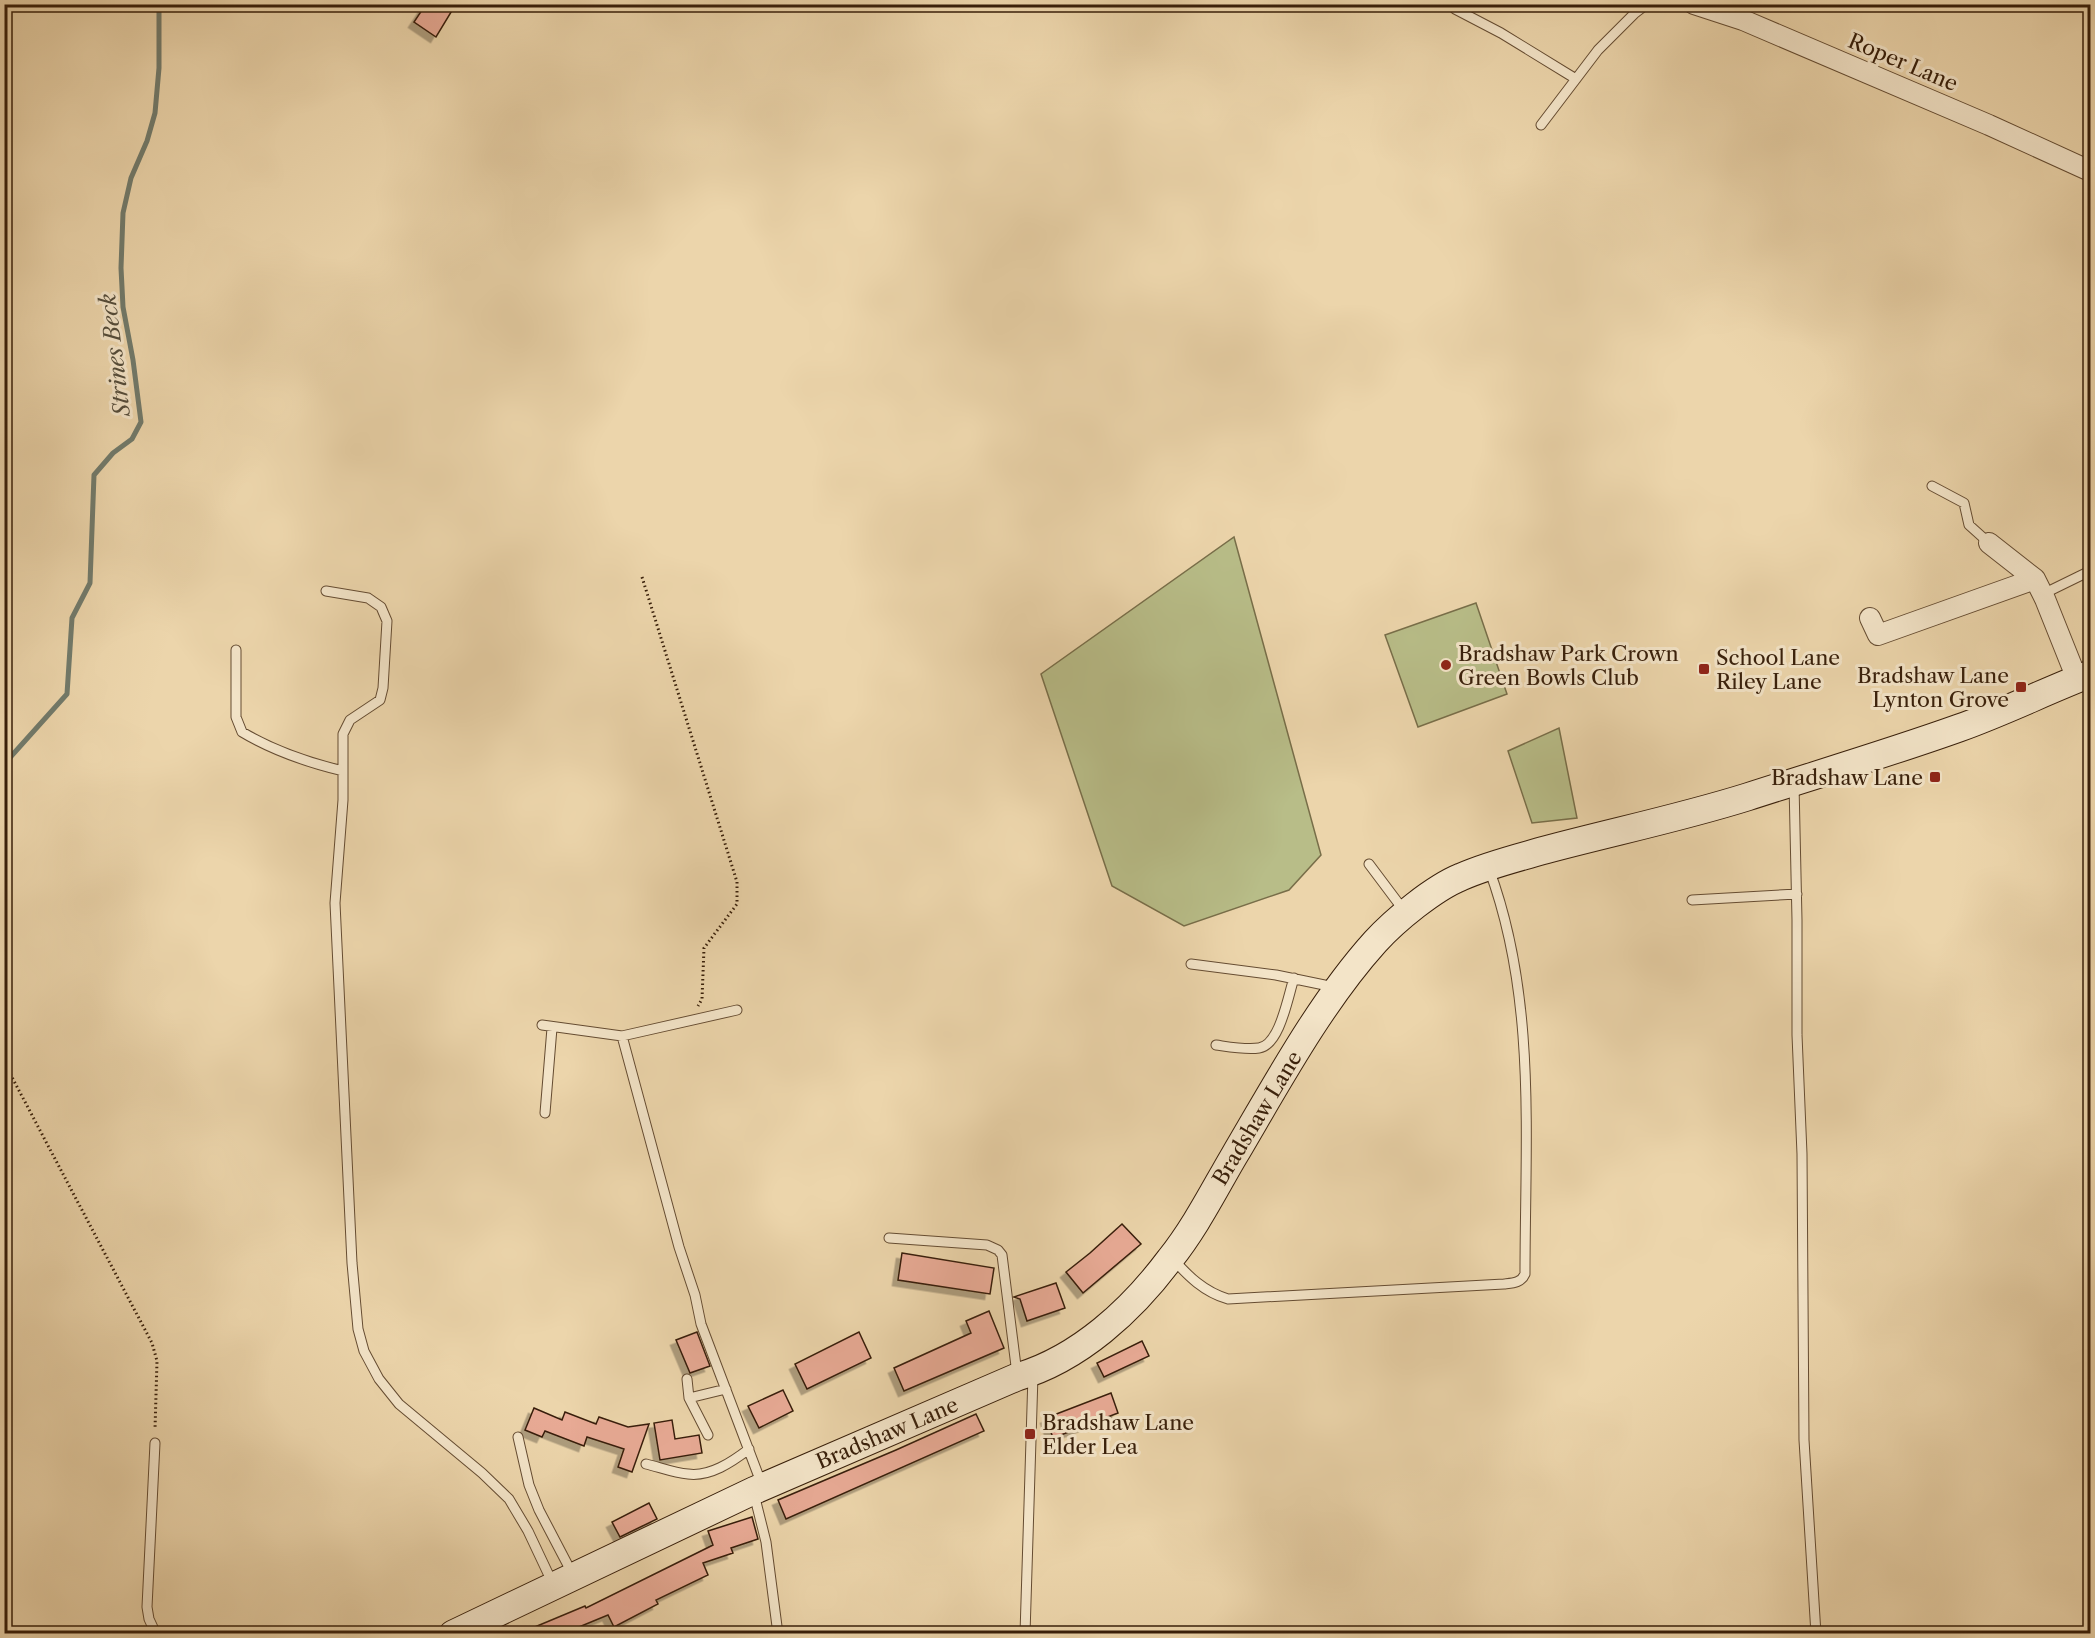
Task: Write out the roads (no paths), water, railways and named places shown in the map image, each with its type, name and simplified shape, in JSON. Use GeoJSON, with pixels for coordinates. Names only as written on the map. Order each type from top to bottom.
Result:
{"type":"FeatureCollection","features":[{"type":"Feature","properties":{"kind":"street","name":"Roper Lane"},"geometry":{"type":"LineString","coordinates":[[1694,4],[1746,12],[2091,171]]}},
{"type":"Feature","properties":{"kind":"street"},"geometry":{"type":"LineString","coordinates":[[1989,543],[2039,587],[2084,677]]}},
{"type":"Feature","properties":{"kind":"street"},"geometry":{"type":"LineString","coordinates":[[1870,618],[1878,635],[2039,587]]}},
{"type":"Feature","properties":{"kind":"street","name":"Bradshaw Lane"},"geometry":{"type":"LineString","coordinates":[[453,1634],[758,1488],[1060,1359],[1092,1339],[1123,1312],[1172,1258],[1292,1059],[1339,988],[1377,939],[1406,914],[1459,878],[1489,867],[1604,834],[1700,812],[1794,782],[1963,727],[2084,677]]}},
{"type":"Feature","properties":{"kind":"lane"},"geometry":{"type":"LineString","coordinates":[[1541,125],[1605,43],[1647,4]]}},
{"type":"Feature","properties":{"kind":"lane"},"geometry":{"type":"LineString","coordinates":[[1455,9],[1502,33],[1576,79]]}},
{"type":"Feature","properties":{"kind":"lane"},"geometry":{"type":"LineString","coordinates":[[1932,486],[1964,503],[1969,525],[1989,543]]}},
{"type":"Feature","properties":{"kind":"lane"},"geometry":{"type":"LineString","coordinates":[[2039,587],[2091,571]]}},
{"type":"Feature","properties":{"kind":"lane"},"geometry":{"type":"LineString","coordinates":[[326,591],[368,598],[381,607],[387,621],[383,688],[380,700],[350,720],[343,734],[344,800],[336,903],[353,1274],[358,1329],[364,1351],[379,1379],[399,1404],[482,1473],[508,1499],[564,1581]]}},
{"type":"Feature","properties":{"kind":"lane"},"geometry":{"type":"LineString","coordinates":[[236,650],[236,717],[242,732],[287,753],[344,771]]}},
{"type":"Feature","properties":{"kind":"lane"},"geometry":{"type":"LineString","coordinates":[[1794,782],[1797,1045],[1802,1165],[1804,1440],[1816,1634]]}},
{"type":"Feature","properties":{"kind":"lane"},"geometry":{"type":"LineString","coordinates":[[1369,864],[1406,914]]}},
{"type":"Feature","properties":{"kind":"lane"},"geometry":{"type":"LineString","coordinates":[[1172,1258],[1194,1281],[1228,1299],[1504,1284],[1516,1283],[1522,1279],[1525,1274],[1524,1036],[1512,941],[1489,867]]}},
{"type":"Feature","properties":{"kind":"lane"},"geometry":{"type":"LineString","coordinates":[[1692,900],[1797,894]]}},
{"type":"Feature","properties":{"kind":"lane"},"geometry":{"type":"LineString","coordinates":[[1191,964],[1294,978],[1339,988]]}},
{"type":"Feature","properties":{"kind":"lane"},"geometry":{"type":"LineString","coordinates":[[1216,1045],[1261,1048],[1268,1044],[1278,1029],[1294,978]]}},
{"type":"Feature","properties":{"kind":"lane"},"geometry":{"type":"LineString","coordinates":[[542,1025],[622,1036],[737,1010]]}},
{"type":"Feature","properties":{"kind":"lane"},"geometry":{"type":"LineString","coordinates":[[544,1113],[552,1028]]}},
{"type":"Feature","properties":{"kind":"lane"},"geometry":{"type":"LineString","coordinates":[[622,1036],[679,1247],[695,1295],[701,1324],[749,1449],[758,1488],[778,1634]]}},
{"type":"Feature","properties":{"kind":"lane"},"geometry":{"type":"LineString","coordinates":[[889,1238],[987,1245],[998,1250],[1002,1255],[1025,1374],[1025,1634]]}},
{"type":"Feature","properties":{"kind":"lane"},"geometry":{"type":"LineString","coordinates":[[687,1379],[689,1398],[708,1435]]}},
{"type":"Feature","properties":{"kind":"lane"},"geometry":{"type":"LineString","coordinates":[[689,1398],[726,1389]]}},
{"type":"Feature","properties":{"kind":"lane"},"geometry":{"type":"LineString","coordinates":[[518,1437],[529,1485],[564,1581]]}},
{"type":"Feature","properties":{"kind":"lane"},"geometry":{"type":"LineString","coordinates":[[155,1443],[147,1607],[149,1619],[156,1634]]}},
{"type":"Feature","properties":{"kind":"lane"},"geometry":{"type":"LineString","coordinates":[[646,1464],[689,1475],[714,1470],[749,1449]]}},
{"type":"Feature","properties":{"kind":"waterway","name":"Strines Beck"},"geometry":{"type":"LineString","coordinates":[[4,768],[6,762],[67,694],[72,618],[90,583],[94,475],[113,453],[132,439],[141,422],[123,307],[121,268],[123,213],[131,178],[147,141],[155,113],[159,68],[159,4]]}},
{"type":"Feature","properties":{"kind":"place","name":"Bradshaw Park Crown Green Bowls Club"},"geometry":{"type":"Point","coordinates":[1446,665]}},
{"type":"Feature","properties":{"kind":"place","name":"School Lane Riley Lane"},"geometry":{"type":"Point","coordinates":[1704,669]}},
{"type":"Feature","properties":{"kind":"place","name":"Bradshaw Lane Lynton Grove"},"geometry":{"type":"Point","coordinates":[2021,687]}},
{"type":"Feature","properties":{"kind":"place","name":"Bradshaw Lane"},"geometry":{"type":"Point","coordinates":[1935,777]}},
{"type":"Feature","properties":{"kind":"place","name":"Bradshaw Lane Elder Lea"},"geometry":{"type":"Point","coordinates":[1030,1434]}}]}
